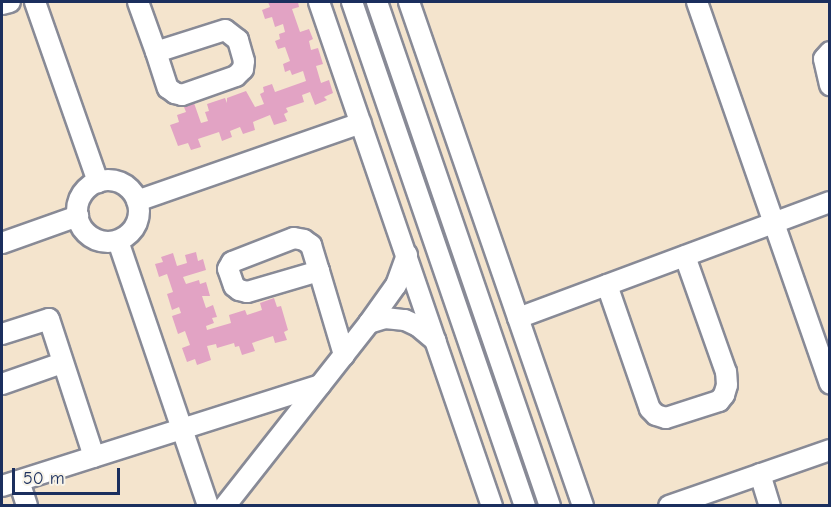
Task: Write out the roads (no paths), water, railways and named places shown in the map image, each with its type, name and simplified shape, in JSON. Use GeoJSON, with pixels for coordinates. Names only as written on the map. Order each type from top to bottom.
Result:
{"type":"FeatureCollection","features":[{"type":"Feature","properties":{"kind":"street"},"geometry":{"type":"LineString","coordinates":[[2,4],[10,2]]}},
{"type":"Feature","properties":{"kind":"street"},"geometry":{"type":"LineString","coordinates":[[35,2],[98,182]]}},
{"type":"Feature","properties":{"kind":"street"},"geometry":{"type":"LineString","coordinates":[[138,2],[156,52]]}},
{"type":"Feature","properties":{"kind":"street"},"geometry":{"type":"LineString","coordinates":[[319,2],[492,506]]}},
{"type":"Feature","properties":{"kind":"street"},"geometry":{"type":"LineString","coordinates":[[352,2],[525,506]]}},
{"type":"Feature","properties":{"kind":"street"},"geometry":{"type":"LineString","coordinates":[[377,2],[550,506]]}},
{"type":"Feature","properties":{"kind":"street"},"geometry":{"type":"LineString","coordinates":[[409,2],[583,506]]}},
{"type":"Feature","properties":{"kind":"street"},"geometry":{"type":"LineString","coordinates":[[701,3],[772,224],[825,355],[830,384]]}},
{"type":"Feature","properties":{"kind":"street"},"geometry":{"type":"LineString","coordinates":[[830,52],[824,60],[830,85]]}},
{"type":"Feature","properties":{"kind":"street"},"geometry":{"type":"LineString","coordinates":[[137,201],[361,123]]}},
{"type":"Feature","properties":{"kind":"street"},"geometry":{"type":"LineString","coordinates":[[117,181],[126,185],[137,201],[139,211],[134,229],[118,241],[97,240],[81,226],[78,216],[82,195],[98,182],[117,181]]}},
{"type":"Feature","properties":{"kind":"street"},"geometry":{"type":"LineString","coordinates":[[518,318],[830,202]]}},
{"type":"Feature","properties":{"kind":"street"},"geometry":{"type":"LineString","coordinates":[[2,243],[78,216]]}},
{"type":"Feature","properties":{"kind":"street"},"geometry":{"type":"LineString","coordinates":[[118,241],[208,506]]}},
{"type":"Feature","properties":{"kind":"street"},"geometry":{"type":"LineString","coordinates":[[225,506],[369,323],[396,285],[407,255]]}},
{"type":"Feature","properties":{"kind":"street"},"geometry":{"type":"LineString","coordinates":[[607,285],[650,409],[656,415],[666,418],[718,401],[724,395],[727,385],[726,372],[685,256]]}},
{"type":"Feature","properties":{"kind":"street"},"geometry":{"type":"LineString","coordinates":[[319,271],[344,355]]}},
{"type":"Feature","properties":{"kind":"street"},"geometry":{"type":"LineString","coordinates":[[369,323],[385,318],[405,320],[418,326],[436,341]]}},
{"type":"Feature","properties":{"kind":"street"},"geometry":{"type":"LineString","coordinates":[[2,334],[49,319],[94,457]]}},
{"type":"Feature","properties":{"kind":"street"},"geometry":{"type":"LineString","coordinates":[[2,384],[62,363]]}},
{"type":"Feature","properties":{"kind":"street"},"geometry":{"type":"LineString","coordinates":[[27,506],[10,483],[320,385]]}},
{"type":"Feature","properties":{"kind":"street"},"geometry":{"type":"LineString","coordinates":[[677,504],[830,450]]}},
{"type":"Feature","properties":{"kind":"street"},"geometry":{"type":"LineString","coordinates":[[760,474],[770,506]]}}]}
